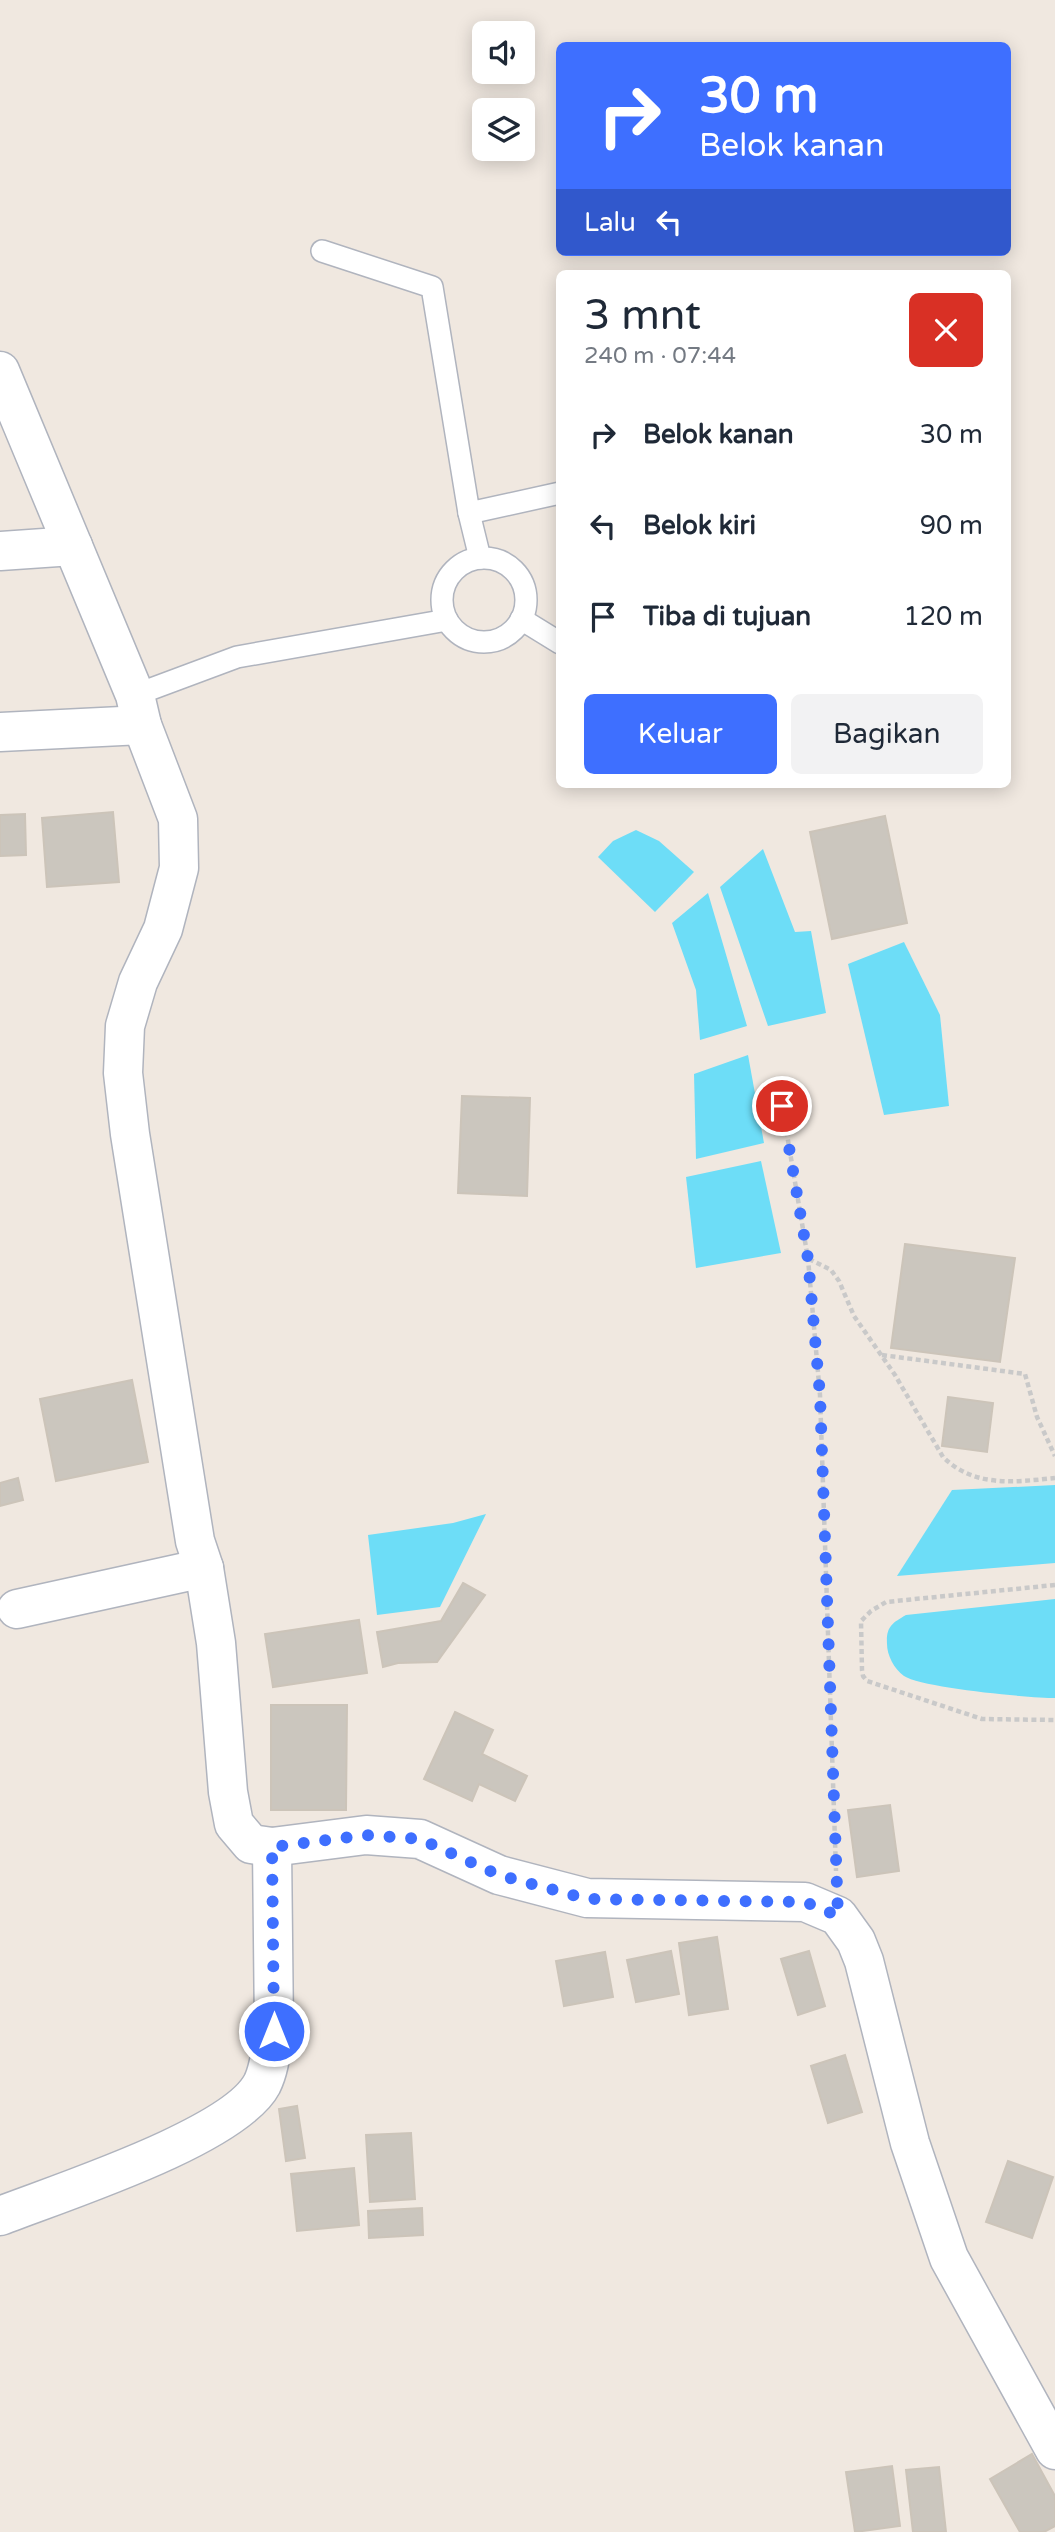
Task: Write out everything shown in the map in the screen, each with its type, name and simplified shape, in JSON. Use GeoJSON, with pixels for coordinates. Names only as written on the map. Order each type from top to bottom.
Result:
{"type":"FeatureCollection","features":[{"type":"Feature","properties":{"kind":"street"},"geometry":{"type":"LineString","coordinates":[[0,371],[73,546],[178,819],[179,868],[163,929],[138,982],[125,1026],[123,1073],[132,1147],[195,1541],[204,1568],[216,1643],[228,1791],[234,1824],[251,1844],[272,1847],[366,1835],[420,1839],[499,1875],[587,1899],[805,1902],[838,1916],[856,1941],[863,1961],[910,2143],[949,2258],[1055,2450]]}},
{"type":"Feature","properties":{"kind":"street"},"geometry":{"type":"LineString","coordinates":[[0,551],[73,546]]}},
{"type":"Feature","properties":{"kind":"street"},"geometry":{"type":"LineString","coordinates":[[0,732],[138,710]]}},
{"type":"Feature","properties":{"kind":"street"},"geometry":{"type":"LineString","coordinates":[[17,1609],[204,1568]]}},
{"type":"Feature","properties":{"kind":"street"},"geometry":{"type":"LineString","coordinates":[[0,2216],[173,2148],[210,2129],[240,2108],[261,2085],[270,2059],[274,2031],[272,1847]]}},
{"type":"Feature","properties":{"kind":"lane"},"geometry":{"type":"LineString","coordinates":[[322,251],[432,287],[469,513],[480,558]]}},
{"type":"Feature","properties":{"kind":"lane"},"geometry":{"type":"LineString","coordinates":[[469,513],[556,495]]}},
{"type":"Feature","properties":{"kind":"lane"},"geometry":{"type":"LineString","coordinates":[[480,558],[495,559],[509,566],[519,576],[525,590],[526,605],[512,632],[499,639],[484,642],[456,632],[447,620],[443,605],[444,588],[451,574],[464,563],[480,558]]}},
{"type":"Feature","properties":{"kind":"lane"},"geometry":{"type":"LineString","coordinates":[[521,619],[556,641]]}},
{"type":"Feature","properties":{"kind":"lane"},"geometry":{"type":"LineString","coordinates":[[138,710],[237,656],[447,620]]}},
{"type":"Feature","properties":{"kind":"path"},"geometry":{"type":"LineString","coordinates":[[778,1081],[808,1259],[820,1395],[838,1916]]}},
{"type":"Feature","properties":{"kind":"path"},"geometry":{"type":"LineString","coordinates":[[808,1259],[831,1270],[839,1281],[854,1316],[915,1407],[943,1457],[954,1468],[983,1480],[1055,1478]]}},
{"type":"Feature","properties":{"kind":"path"},"geometry":{"type":"LineString","coordinates":[[882,1356],[1025,1374],[1037,1417],[1055,1456]]}},
{"type":"Feature","properties":{"kind":"path"},"geometry":{"type":"LineString","coordinates":[[1055,1585],[886,1602],[861,1621],[862,1670],[867,1681],[982,1719],[1055,1720]]}},
{"type":"Feature","properties":{"kind":"water"},"geometry":{"type":"Polygon","coordinates":[[[636,830],[659,841],[694,872],[655,912],[598,857],[613,841],[636,830]]]}},
{"type":"Feature","properties":{"kind":"water"},"geometry":{"type":"Polygon","coordinates":[[[763,849],[795,932],[811,931],[826,1013],[768,1026],[720,887],[763,849]]]}},
{"type":"Feature","properties":{"kind":"water"},"geometry":{"type":"Polygon","coordinates":[[[708,893],[747,1026],[700,1040],[696,990],[672,923],[708,893]]]}},
{"type":"Feature","properties":{"kind":"water"},"geometry":{"type":"Polygon","coordinates":[[[904,942],[940,1015],[949,1106],[884,1115],[848,964],[904,942]]]}},
{"type":"Feature","properties":{"kind":"water"},"geometry":{"type":"Polygon","coordinates":[[[748,1055],[764,1143],[696,1159],[694,1074],[748,1055]]]}},
{"type":"Feature","properties":{"kind":"water"},"geometry":{"type":"Polygon","coordinates":[[[761,1161],[781,1253],[696,1268],[686,1177],[761,1161]]]}},
{"type":"Feature","properties":{"kind":"water"},"geometry":{"type":"Polygon","coordinates":[[[1055,1485],[1055,1563],[897,1576],[952,1490],[1055,1485]]]}},
{"type":"Feature","properties":{"kind":"water"},"geometry":{"type":"Polygon","coordinates":[[[486,1514],[440,1607],[377,1615],[368,1535],[453,1523],[486,1514]]]}},
{"type":"Feature","properties":{"kind":"water"},"geometry":{"type":"Polygon","coordinates":[[[1055,1599],[1055,1698],[977,1692],[915,1680],[900,1673],[887,1648],[889,1629],[906,1615],[1055,1599]]]}},
{"type":"Feature","properties":{"kind":"building"},"geometry":{"type":"Polygon","coordinates":[[[113,812],[119,882],[47,887],[42,818],[113,812]]]}},
{"type":"Feature","properties":{"kind":"building"},"geometry":{"type":"Polygon","coordinates":[[[25,814],[26,855],[0,856],[0,815],[25,814]]]}},
{"type":"Feature","properties":{"kind":"building"},"geometry":{"type":"Polygon","coordinates":[[[885,816],[907,923],[832,939],[810,832],[885,816]]]}},
{"type":"Feature","properties":{"kind":"building"},"geometry":{"type":"Polygon","coordinates":[[[462,1096],[530,1098],[527,1196],[458,1193],[462,1096]]]}},
{"type":"Feature","properties":{"kind":"building"},"geometry":{"type":"Polygon","coordinates":[[[905,1244],[1015,1258],[1000,1362],[891,1348],[905,1244]]]}},
{"type":"Feature","properties":{"kind":"building"},"geometry":{"type":"Polygon","coordinates":[[[132,1380],[148,1462],[56,1481],[40,1399],[132,1380]]]}},
{"type":"Feature","properties":{"kind":"building"},"geometry":{"type":"Polygon","coordinates":[[[948,1397],[993,1403],[987,1452],[942,1446],[948,1397]]]}},
{"type":"Feature","properties":{"kind":"building"},"geometry":{"type":"Polygon","coordinates":[[[18,1478],[23,1500],[0,1506],[0,1483],[18,1478]]]}},
{"type":"Feature","properties":{"kind":"building"},"geometry":{"type":"Polygon","coordinates":[[[463,1583],[485,1595],[437,1662],[398,1663],[383,1667],[377,1632],[441,1621],[463,1583]]]}},
{"type":"Feature","properties":{"kind":"building"},"geometry":{"type":"Polygon","coordinates":[[[359,1620],[367,1673],[273,1687],[265,1634],[359,1620]]]}},
{"type":"Feature","properties":{"kind":"building"},"geometry":{"type":"Polygon","coordinates":[[[271,1705],[347,1705],[346,1810],[271,1810],[271,1705]]]}},
{"type":"Feature","properties":{"kind":"building"},"geometry":{"type":"Polygon","coordinates":[[[455,1712],[493,1730],[482,1754],[527,1776],[515,1801],[479,1784],[472,1801],[424,1779],[455,1712]]]}},
{"type":"Feature","properties":{"kind":"building"},"geometry":{"type":"Polygon","coordinates":[[[890,1805],[899,1871],[857,1877],[848,1810],[890,1805]]]}},
{"type":"Feature","properties":{"kind":"building"},"geometry":{"type":"Polygon","coordinates":[[[717,1937],[728,2009],[689,2015],[679,1943],[717,1937]]]}},
{"type":"Feature","properties":{"kind":"building"},"geometry":{"type":"Polygon","coordinates":[[[671,1951],[679,1994],[636,2002],[627,1960],[671,1951]]]}},
{"type":"Feature","properties":{"kind":"building"},"geometry":{"type":"Polygon","coordinates":[[[809,1951],[825,2006],[798,2015],[781,1959],[809,1951]]]}},
{"type":"Feature","properties":{"kind":"building"},"geometry":{"type":"Polygon","coordinates":[[[605,1952],[613,1997],[564,2006],[556,1961],[605,1952]]]}},
{"type":"Feature","properties":{"kind":"building"},"geometry":{"type":"Polygon","coordinates":[[[845,2055],[862,2112],[828,2123],[811,2066],[845,2055]]]}},
{"type":"Feature","properties":{"kind":"building"},"geometry":{"type":"Polygon","coordinates":[[[297,2106],[305,2158],[286,2161],[279,2109],[297,2106]]]}},
{"type":"Feature","properties":{"kind":"building"},"geometry":{"type":"Polygon","coordinates":[[[411,2133],[415,2199],[370,2202],[366,2135],[411,2133]]]}},
{"type":"Feature","properties":{"kind":"building"},"geometry":{"type":"Polygon","coordinates":[[[1008,2161],[1053,2177],[1032,2238],[986,2222],[1008,2161]]]}},
{"type":"Feature","properties":{"kind":"building"},"geometry":{"type":"Polygon","coordinates":[[[354,2168],[359,2225],[297,2231],[291,2174],[354,2168]]]}},
{"type":"Feature","properties":{"kind":"building"},"geometry":{"type":"Polygon","coordinates":[[[422,2208],[423,2235],[369,2238],[368,2211],[422,2208]]]}},
{"type":"Feature","properties":{"kind":"building"},"geometry":{"type":"Polygon","coordinates":[[[1032,2454],[1055,2496],[1055,2526],[1044,2532],[1020,2532],[990,2479],[1032,2454]]]}},
{"type":"Feature","properties":{"kind":"building"},"geometry":{"type":"Polygon","coordinates":[[[892,2466],[900,2526],[855,2532],[846,2472],[892,2466]]]}},
{"type":"Feature","properties":{"kind":"building"},"geometry":{"type":"Polygon","coordinates":[[[939,2467],[946,2532],[913,2532],[906,2470],[939,2467]]]}},
{"type":"Feature","properties":{"kind":"route"},"geometry":{"type":"LineString","coordinates":[[274,2031],[272,1847],[366,1835],[420,1839],[499,1875],[587,1899],[805,1902],[838,1916],[820,1395],[808,1259],[782,1106]]}}]}
